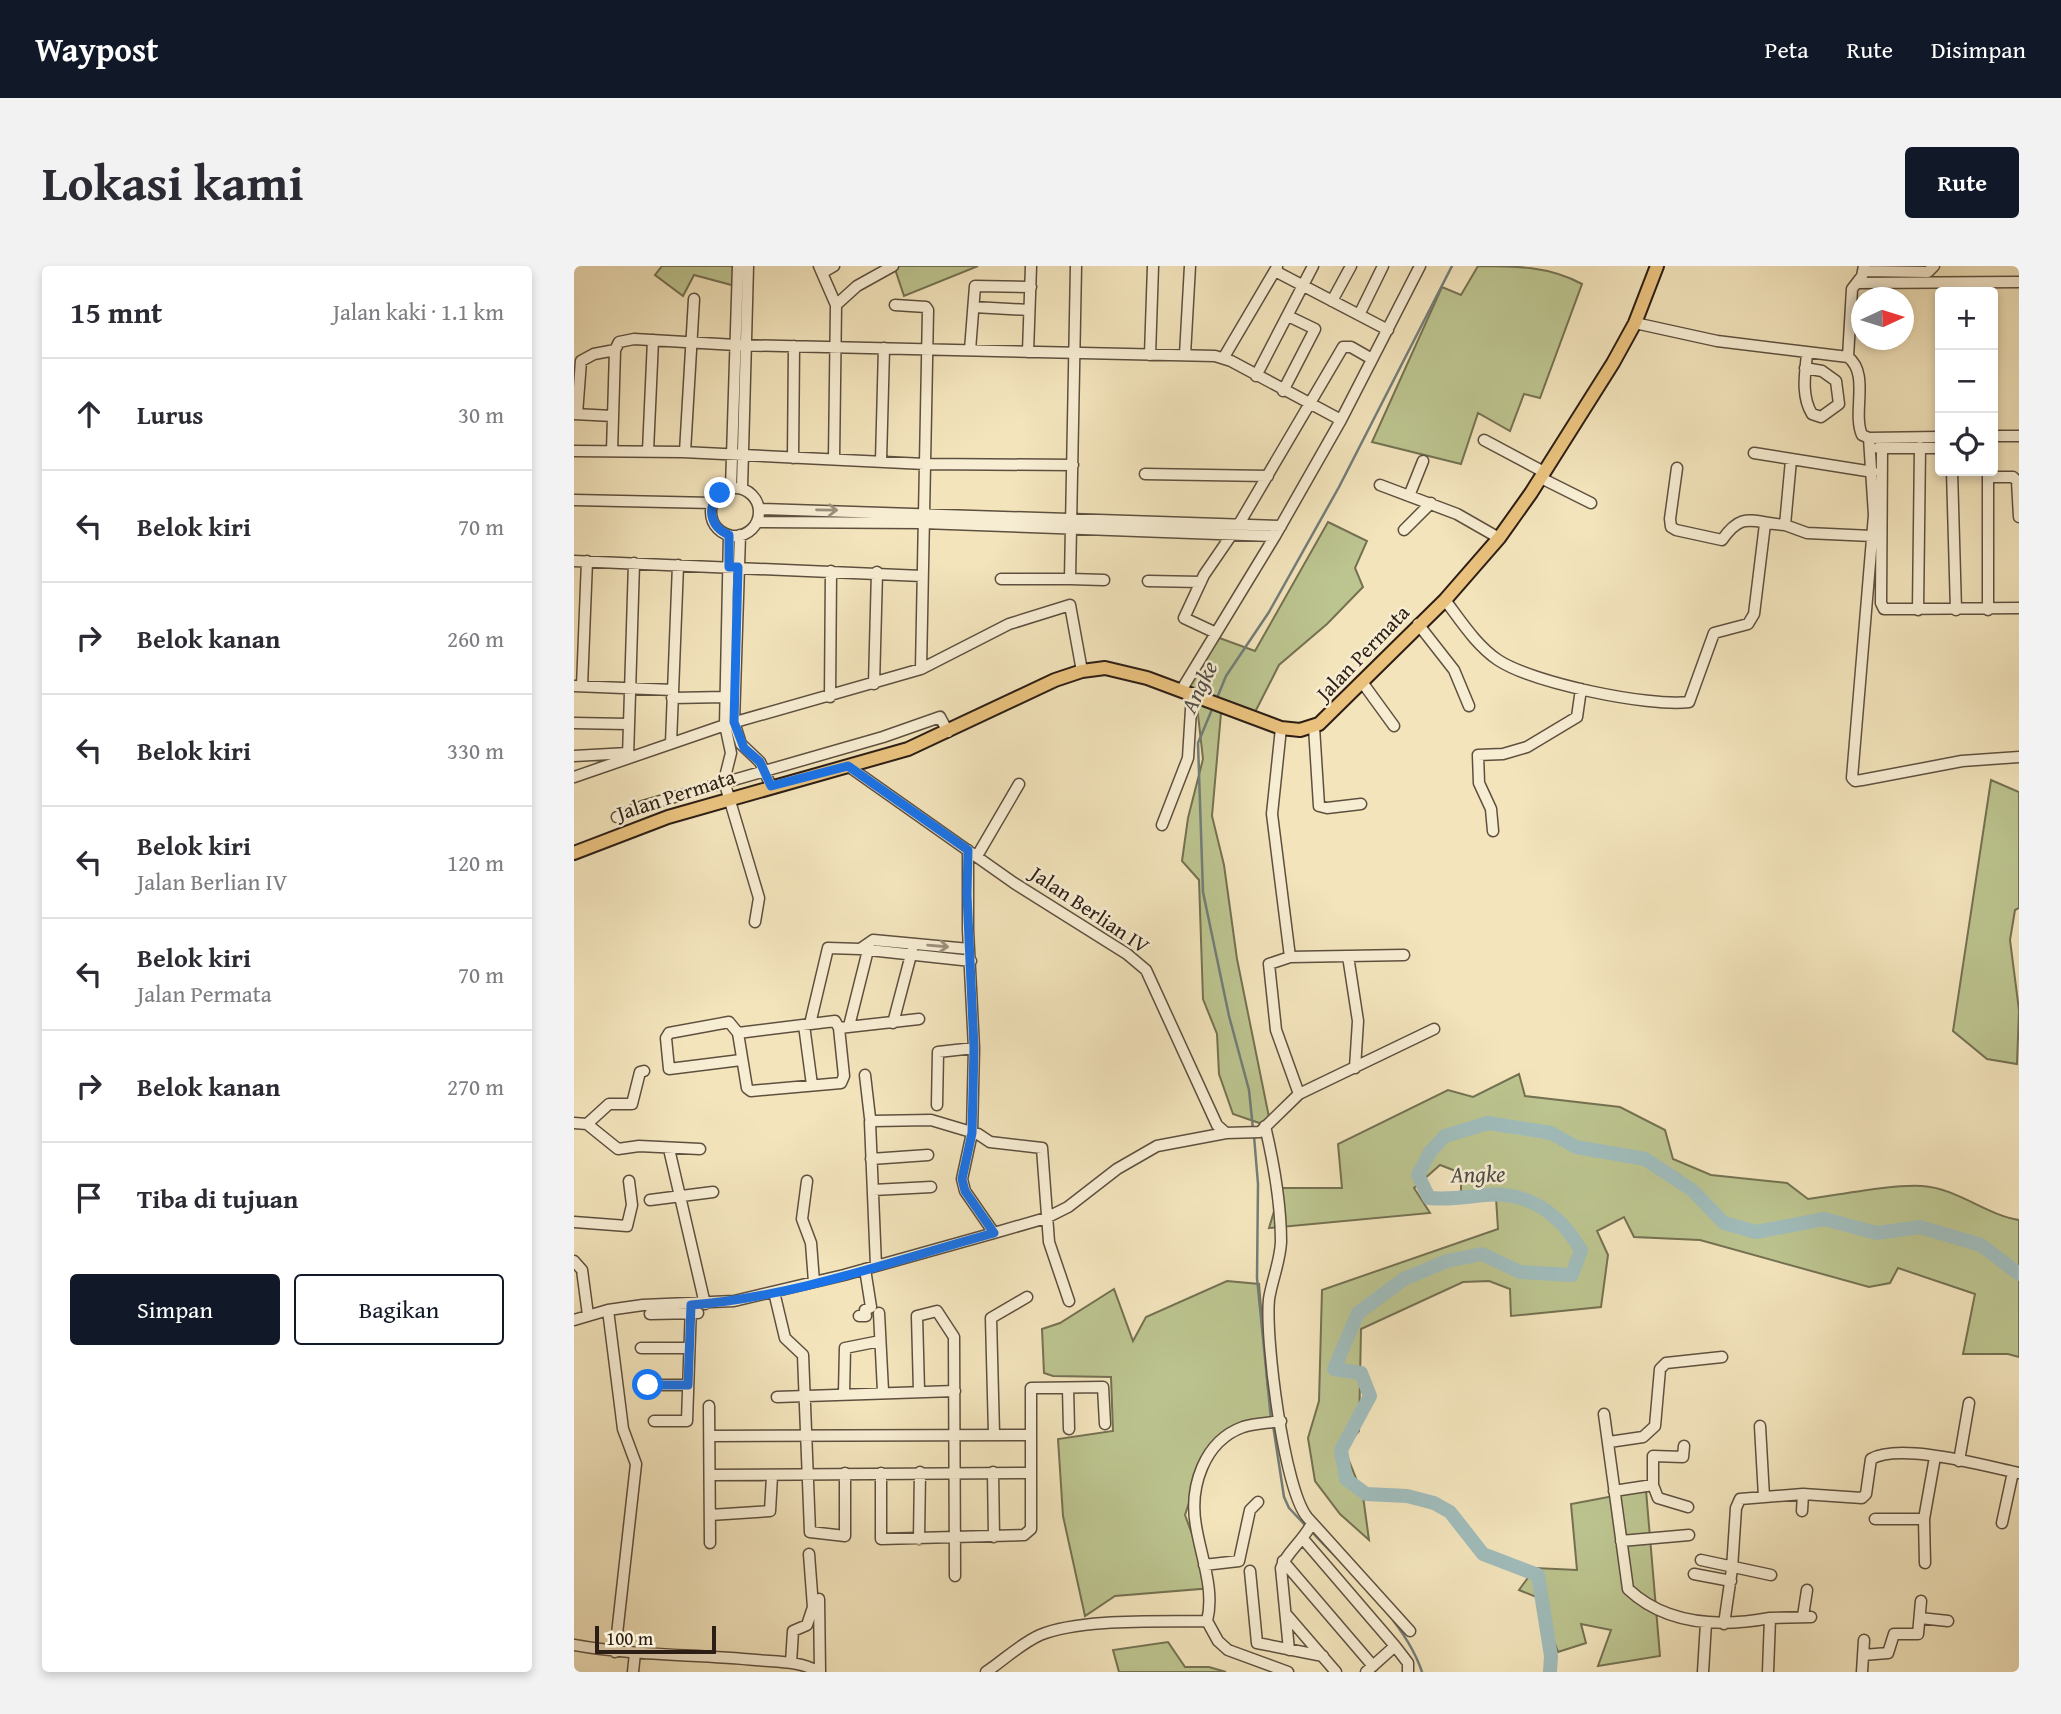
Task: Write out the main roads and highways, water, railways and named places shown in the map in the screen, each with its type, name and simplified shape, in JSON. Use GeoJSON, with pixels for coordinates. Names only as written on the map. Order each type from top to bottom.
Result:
{"type":"FeatureCollection","features":[{"type":"Feature","properties":{"kind":"main road","name":"Jalan Permata"},"geometry":{"type":"LineString","coordinates":[[574,853],[618,834],[727,799],[908,749],[1055,680],[1082,671],[1121,670],[1192,693],[1281,728],[1300,730],[1314,727],[1445,600],[1499,538],[1543,475],[1635,323],[1657,266]]}},
{"type":"Feature","properties":{"kind":"waterway","name":"Angke"},"geometry":{"type":"LineString","coordinates":[[1217,698],[1226,676],[1269,612],[1339,487],[1452,266]]}},
{"type":"Feature","properties":{"kind":"waterway","name":"Angke"},"geometry":{"type":"LineString","coordinates":[[1213,707],[1198,743],[1203,892],[1229,1016],[1249,1090],[1253,1129]]}},
{"type":"Feature","properties":{"kind":"waterway","name":"Angke"},"geometry":{"type":"LineString","coordinates":[[1550,1672],[1551,1656],[1538,1575],[1483,1554],[1450,1512],[1434,1503],[1407,1496],[1366,1494],[1346,1479],[1341,1450],[1370,1396],[1361,1373],[1334,1369],[1358,1313],[1404,1279],[1447,1261],[1482,1254],[1520,1272],[1572,1275],[1581,1250],[1553,1215],[1529,1201],[1500,1195],[1429,1198],[1418,1175],[1430,1152],[1445,1136],[1488,1123],[1551,1133],[1576,1147],[1645,1159],[1692,1190],[1724,1223],[1756,1232],[1824,1219],[1877,1233],[1920,1227],[1981,1245],[2019,1274]]}},
{"type":"Feature","properties":{"kind":"waterway","name":"Angke"},"geometry":{"type":"LineString","coordinates":[[1254,1136],[1258,1184],[1257,1278],[1271,1419]]}},
{"type":"Feature","properties":{"kind":"waterway","name":"Angke"},"geometry":{"type":"LineString","coordinates":[[1273,1425],[1284,1497],[1289,1508],[1306,1526]]}},
{"type":"Feature","properties":{"kind":"waterway","name":"Angke"},"geometry":{"type":"LineString","coordinates":[[1310,1530],[1389,1615],[1403,1633],[1422,1672]]}}]}
